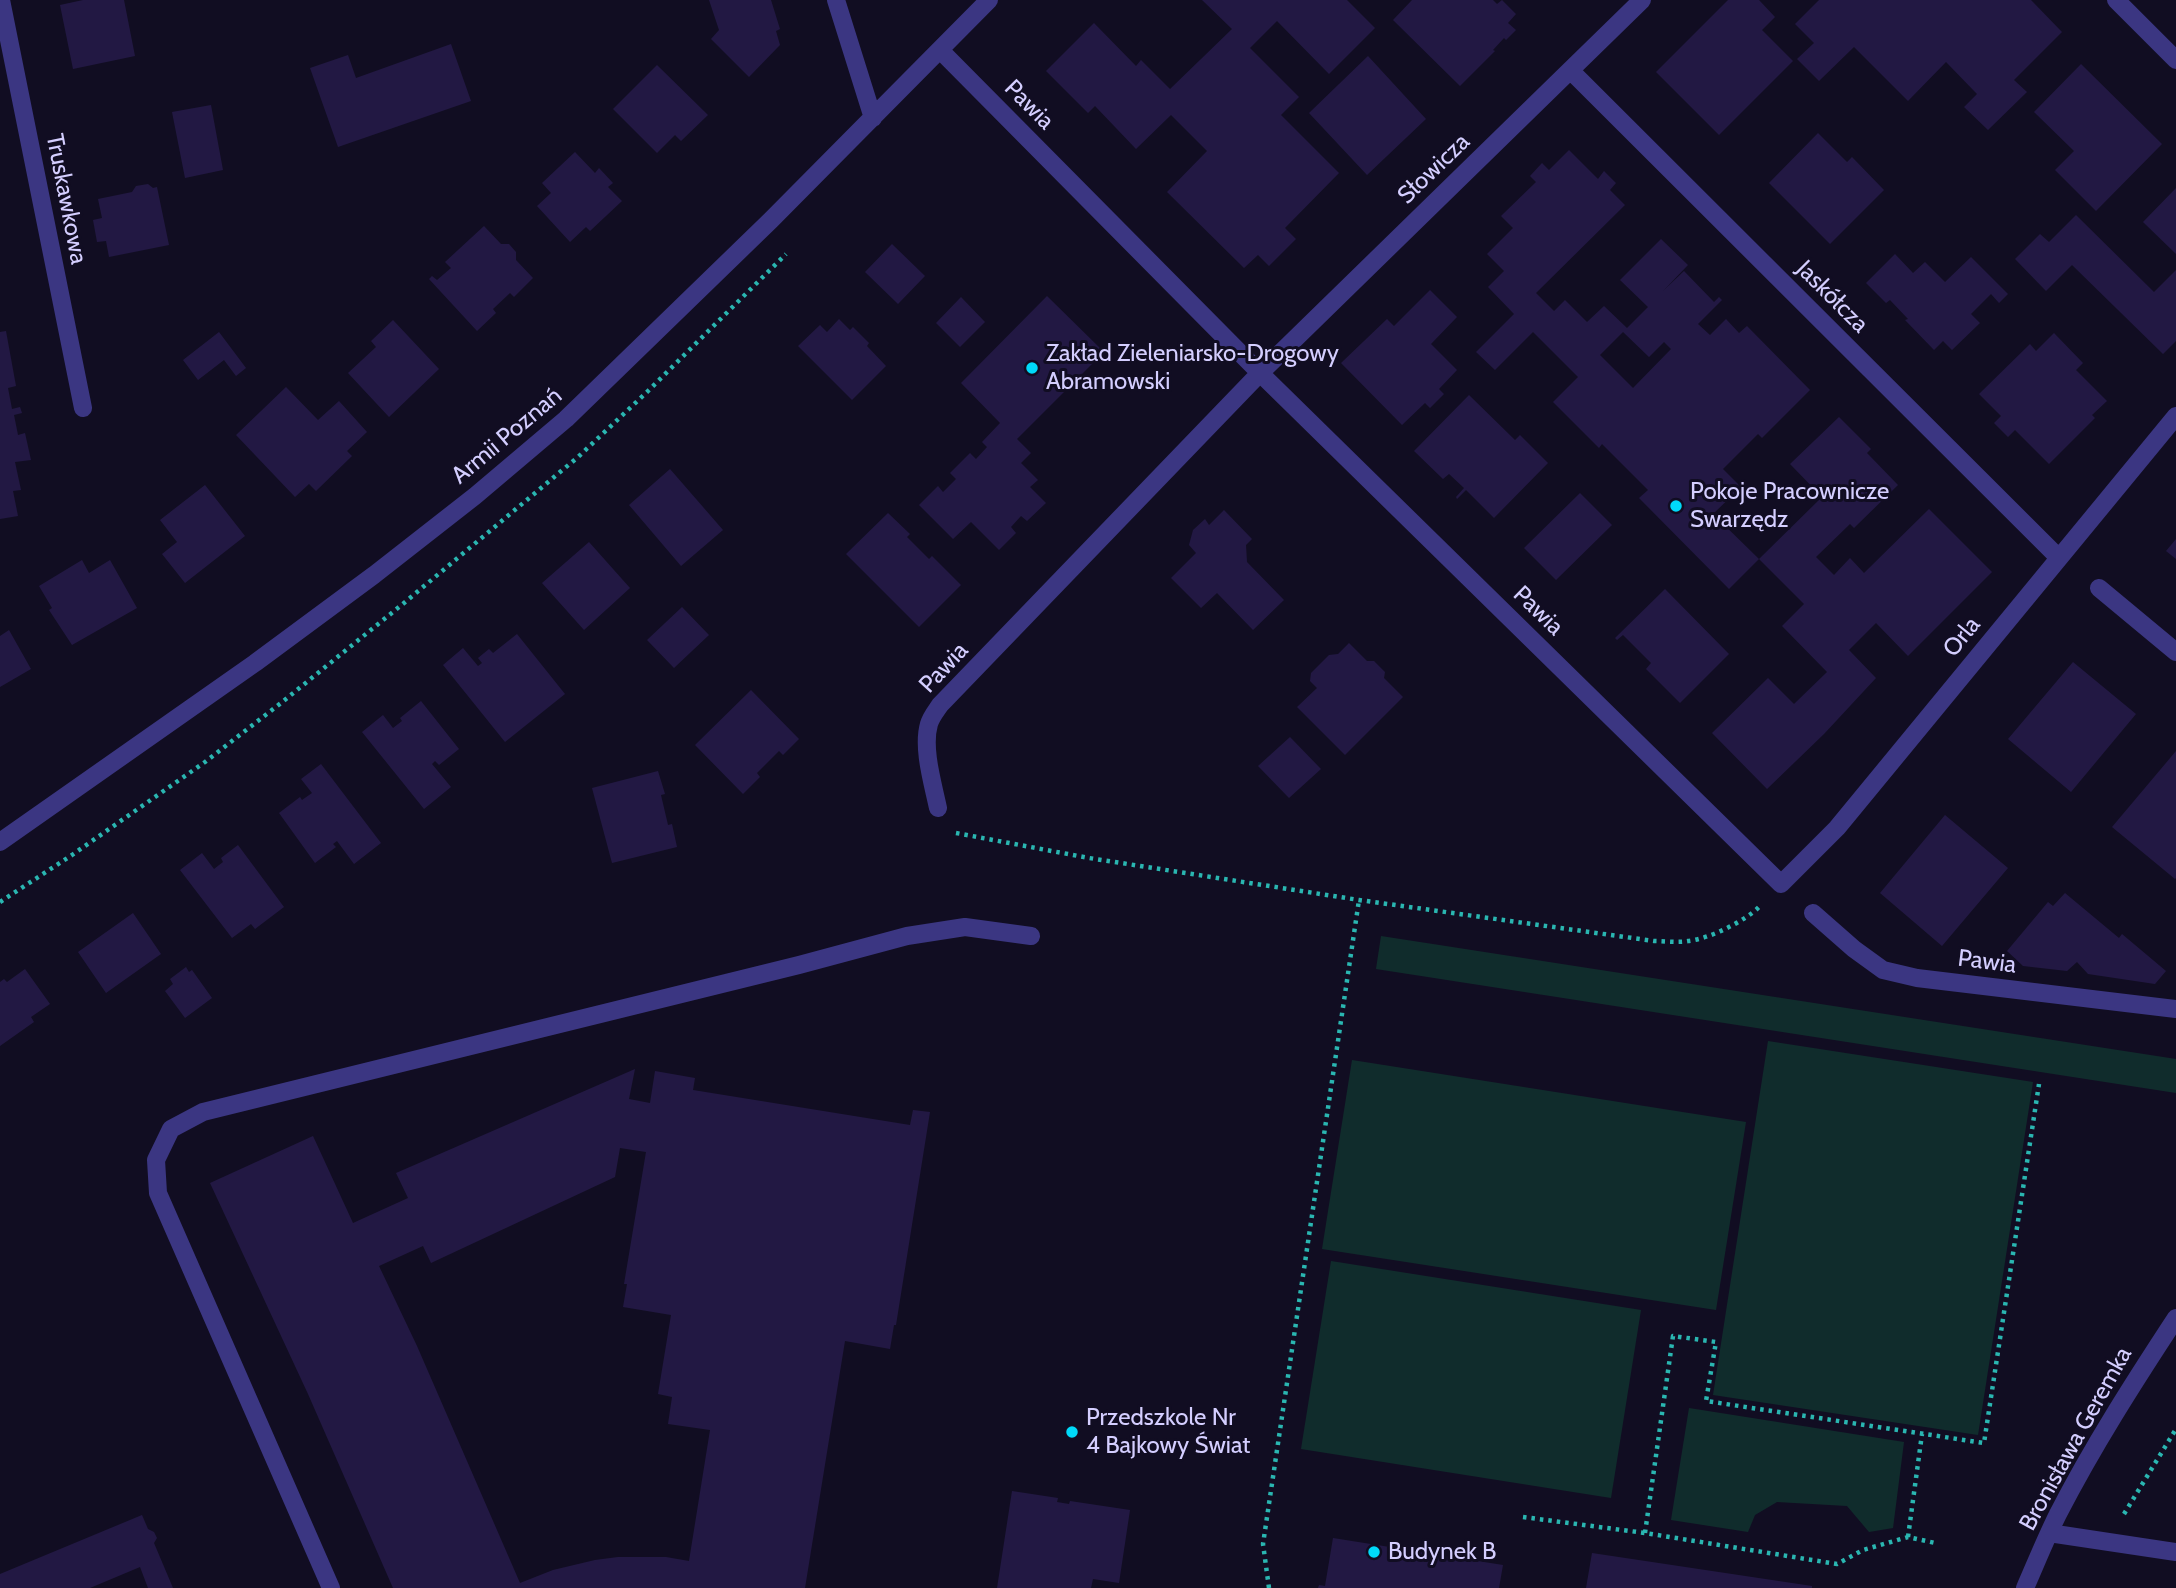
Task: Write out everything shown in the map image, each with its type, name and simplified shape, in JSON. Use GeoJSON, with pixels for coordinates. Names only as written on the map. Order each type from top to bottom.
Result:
{"type":"FeatureCollection","features":[{"type":"Feature","properties":{"kind":"street","name":"Truskawkowa"},"geometry":{"type":"LineString","coordinates":[[1,0],[83,408]]}},
{"type":"Feature","properties":{"kind":"street"},"geometry":{"type":"LineString","coordinates":[[836,0],[873,118]]}},
{"type":"Feature","properties":{"kind":"street","name":"Armii Poznań"},"geometry":{"type":"LineString","coordinates":[[0,842],[255,663],[374,575],[475,496],[566,419],[873,118],[989,0]]}},
{"type":"Feature","properties":{"kind":"street","name":"Słowicza"},"geometry":{"type":"LineString","coordinates":[[1260,373],[1642,0]]}},
{"type":"Feature","properties":{"kind":"street"},"geometry":{"type":"LineString","coordinates":[[2116,0],[2176,60]]}},
{"type":"Feature","properties":{"kind":"street","name":"Pawia"},"geometry":{"type":"LineString","coordinates":[[940,50],[1260,373],[1781,884]]}},
{"type":"Feature","properties":{"kind":"street","name":"Jaskółcza"},"geometry":{"type":"LineString","coordinates":[[1571,71],[2059,558]]}},
{"type":"Feature","properties":{"kind":"street","name":"Pawia"},"geometry":{"type":"LineString","coordinates":[[938,808],[926,735],[929,720],[940,705],[1260,373]]}},
{"type":"Feature","properties":{"kind":"street","name":"Orla"},"geometry":{"type":"LineString","coordinates":[[1781,884],[1837,828],[2176,416]]}},
{"type":"Feature","properties":{"kind":"street"},"geometry":{"type":"LineString","coordinates":[[2099,588],[2176,652]]}},
{"type":"Feature","properties":{"kind":"street","name":"Pawia"},"geometry":{"type":"LineString","coordinates":[[1813,913],[1883,970],[1927,979],[2176,1009]]}},
{"type":"Feature","properties":{"kind":"street"},"geometry":{"type":"LineString","coordinates":[[331,1588],[158,1193],[156,1160],[172,1129],[204,1112],[799,965],[906,936],[965,927],[1031,936]]}},
{"type":"Feature","properties":{"kind":"street","name":"Bronisława Geremka"},"geometry":{"type":"LineString","coordinates":[[2025,1588],[2049,1533],[2111,1420],[2176,1318]]}},
{"type":"Feature","properties":{"kind":"street"},"geometry":{"type":"LineString","coordinates":[[2049,1533],[2176,1552]]}},
{"type":"Feature","properties":{"kind":"path"},"geometry":{"type":"LineString","coordinates":[[938,808],[944,831],[1089,858],[1359,901],[1654,941],[1690,941],[1716,932],[1750,916],[1781,884]]}},
{"type":"Feature","properties":{"kind":"path"},"geometry":{"type":"LineString","coordinates":[[1269,1588],[1264,1545],[1359,901]]}},
{"type":"Feature","properties":{"kind":"path"},"geometry":{"type":"LineString","coordinates":[[1646,1533],[1673,1336],[1716,1342],[1706,1401],[1984,1443],[2039,1084]]}},
{"type":"Feature","properties":{"kind":"path"},"geometry":{"type":"LineString","coordinates":[[2106,1541],[2176,1429]]}},
{"type":"Feature","properties":{"kind":"path"},"geometry":{"type":"LineString","coordinates":[[1908,1537],[1922,1433]]}},
{"type":"Feature","properties":{"kind":"path"},"geometry":{"type":"LineString","coordinates":[[1523,1517],[1646,1533],[1837,1564],[1863,1550],[1908,1537],[1935,1543]]}},
{"type":"Feature","properties":{"kind":"green space"},"geometry":{"type":"Polygon","coordinates":[[[1381,936],[2176,1059],[2176,1093],[1376,969],[1381,936]]]}},
{"type":"Feature","properties":{"kind":"green space"},"geometry":{"type":"Polygon","coordinates":[[[1768,1041],[2033,1082],[1978,1435],[1713,1395],[1768,1041]]]}},
{"type":"Feature","properties":{"kind":"green space"},"geometry":{"type":"Polygon","coordinates":[[[1352,1060],[1746,1122],[1716,1310],[1322,1249],[1352,1060]]]}},
{"type":"Feature","properties":{"kind":"green space"},"geometry":{"type":"Polygon","coordinates":[[[1331,1261],[1641,1310],[1611,1498],[1301,1449],[1331,1261]]]}},
{"type":"Feature","properties":{"kind":"green space"},"geometry":{"type":"Polygon","coordinates":[[[1689,1408],[1904,1442],[1893,1528],[1869,1532],[1847,1506],[1777,1502],[1755,1515],[1748,1532],[1671,1520],[1689,1408]]]}},
{"type":"Feature","properties":{"kind":"building"},"geometry":{"type":"Polygon","coordinates":[[[83,0],[124,0],[135,56],[73,69],[60,5],[83,0]]]}},
{"type":"Feature","properties":{"kind":"building"},"geometry":{"type":"Polygon","coordinates":[[[709,0],[771,0],[780,29],[776,31],[780,45],[749,77],[711,39],[719,30],[709,0]]]}},
{"type":"Feature","properties":{"kind":"building"},"geometry":{"type":"Polygon","coordinates":[[[1202,0],[1347,0],[1375,28],[1329,74],[1277,21],[1250,48],[1299,97],[1281,115],[1339,173],[1285,228],[1296,239],[1269,266],[1258,255],[1244,268],[1167,192],[1207,151],[1171,115],[1136,149],[1095,106],[1088,113],[1046,71],[1094,23],[1136,66],[1141,60],[1170,89],[1232,29],[1202,0]]]}},
{"type":"Feature","properties":{"kind":"building"},"geometry":{"type":"Polygon","coordinates":[[[1412,0],[1493,0],[1497,4],[1502,0],[1516,14],[1508,23],[1516,30],[1506,40],[1504,38],[1493,50],[1495,51],[1460,86],[1393,20],[1412,0]]]}},
{"type":"Feature","properties":{"kind":"building"},"geometry":{"type":"Polygon","coordinates":[[[1728,0],[1759,0],[1775,17],[1762,30],[1793,61],[1719,135],[1656,72],[1728,0]]]}},
{"type":"Feature","properties":{"kind":"building"},"geometry":{"type":"Polygon","coordinates":[[[1819,0],[2031,0],[2062,32],[2014,80],[2027,92],[1988,130],[1964,107],[1977,94],[1946,62],[1908,101],[1854,47],[1819,81],[1797,59],[1814,43],[1795,24],[1819,0]]]}},
{"type":"Feature","properties":{"kind":"building"},"geometry":{"type":"Polygon","coordinates":[[[451,44],[471,101],[338,147],[310,68],[348,55],[356,78],[451,44]]]}},
{"type":"Feature","properties":{"kind":"building"},"geometry":{"type":"Polygon","coordinates":[[[1368,56],[1426,119],[1367,175],[1309,113],[1368,56]]]}},
{"type":"Feature","properties":{"kind":"building"},"geometry":{"type":"Polygon","coordinates":[[[2081,64],[2162,144],[2096,211],[2055,170],[2074,151],[2034,112],[2081,64]]]}},
{"type":"Feature","properties":{"kind":"building"},"geometry":{"type":"Polygon","coordinates":[[[657,65],[708,115],[681,141],[675,135],[657,153],[613,109],[657,65]]]}},
{"type":"Feature","properties":{"kind":"building"},"geometry":{"type":"Polygon","coordinates":[[[211,105],[223,170],[185,178],[172,112],[211,105]]]}},
{"type":"Feature","properties":{"kind":"building"},"geometry":{"type":"Polygon","coordinates":[[[1818,133],[1847,162],[1852,157],[1884,190],[1830,244],[1769,183],[1818,133]]]}},
{"type":"Feature","properties":{"kind":"building"},"geometry":{"type":"Polygon","coordinates":[[[1569,150],[1598,179],[1604,171],[1616,183],[1610,190],[1625,205],[1536,293],[1554,311],[1565,300],[1587,322],[1604,306],[1627,328],[1648,307],[1620,280],[1661,239],[1688,265],[1663,291],[1684,271],[1714,302],[1719,297],[1722,300],[1698,324],[1710,335],[1726,319],[1739,333],[1747,326],[1810,390],[1762,438],[1758,434],[1723,469],[1741,487],[1713,514],[1759,559],[1729,589],[1639,498],[1648,490],[1602,444],[1599,448],[1553,402],[1578,377],[1533,332],[1495,370],[1476,352],[1514,314],[1488,287],[1504,271],[1487,254],[1513,228],[1501,216],[1536,182],[1530,176],[1542,163],[1549,170],[1569,150]],[[1623,332],[1600,355],[1633,388],[1671,349],[1664,342],[1649,357],[1623,332]]]}},
{"type":"Feature","properties":{"kind":"building"},"geometry":{"type":"Polygon","coordinates":[[[575,152],[595,173],[599,168],[613,183],[608,187],[622,201],[590,231],[586,227],[570,242],[537,206],[551,193],[542,183],[575,152]]]}},
{"type":"Feature","properties":{"kind":"building"},"geometry":{"type":"Polygon","coordinates":[[[148,184],[153,188],[157,187],[169,245],[109,257],[106,241],[97,242],[93,220],[102,218],[98,199],[132,192],[136,186],[148,184]]]}},
{"type":"Feature","properties":{"kind":"building"},"geometry":{"type":"Polygon","coordinates":[[[2176,188],[2176,254],[2143,222],[2176,188]]]}},
{"type":"Feature","properties":{"kind":"building"},"geometry":{"type":"Polygon","coordinates":[[[2076,215],[2154,292],[2176,270],[2176,341],[2163,354],[2072,265],[2046,291],[2015,259],[2040,234],[2049,242],[2076,215]]]}},
{"type":"Feature","properties":{"kind":"building"},"geometry":{"type":"Polygon","coordinates":[[[484,226],[501,244],[509,244],[516,252],[516,260],[533,278],[514,297],[510,293],[493,309],[496,313],[477,331],[429,279],[432,276],[437,280],[451,268],[445,262],[484,226]]]}},
{"type":"Feature","properties":{"kind":"building"},"geometry":{"type":"Polygon","coordinates":[[[892,244],[925,276],[898,304],[865,272],[892,244]]]}},
{"type":"Feature","properties":{"kind":"building"},"geometry":{"type":"Polygon","coordinates":[[[1895,254],[1913,273],[1925,262],[1945,282],[1971,257],[2008,294],[1999,303],[1991,294],[1971,314],[1980,323],[1952,350],[1943,341],[1934,350],[1890,300],[1886,303],[1866,283],[1895,254]]]}},
{"type":"Feature","properties":{"kind":"building"},"geometry":{"type":"Polygon","coordinates":[[[1430,290],[1457,317],[1431,344],[1457,370],[1439,389],[1444,394],[1430,408],[1425,403],[1402,425],[1341,363],[1387,319],[1394,326],[1430,290]]]}},
{"type":"Feature","properties":{"kind":"building"},"geometry":{"type":"Polygon","coordinates":[[[1047,296],[1104,352],[1017,439],[1031,453],[1021,463],[1038,480],[1030,487],[1046,503],[1027,521],[1021,516],[1011,527],[1016,533],[999,550],[971,522],[953,539],[919,505],[938,486],[943,492],[956,479],[950,473],[970,453],[976,459],[987,447],[982,442],[1000,423],[961,383],[1047,296]]]}},
{"type":"Feature","properties":{"kind":"building"},"geometry":{"type":"Polygon","coordinates":[[[961,297],[985,322],[960,347],[936,323],[961,297]]]}},
{"type":"Feature","properties":{"kind":"building"},"geometry":{"type":"Polygon","coordinates":[[[839,319],[850,330],[853,327],[869,343],[867,346],[886,366],[852,400],[798,346],[820,325],[827,332],[839,319]]]}},
{"type":"Feature","properties":{"kind":"building"},"geometry":{"type":"Polygon","coordinates":[[[393,320],[439,369],[389,417],[348,373],[376,347],[371,341],[393,320]]]}},
{"type":"Feature","properties":{"kind":"building"},"geometry":{"type":"Polygon","coordinates":[[[6,331],[16,386],[8,388],[12,409],[20,407],[22,413],[14,415],[18,435],[25,433],[31,460],[15,462],[21,490],[13,491],[18,516],[0,519],[0,332],[6,331]]]}},
{"type":"Feature","properties":{"kind":"building"},"geometry":{"type":"Polygon","coordinates":[[[219,332],[246,368],[236,376],[224,360],[198,380],[183,360],[219,332]]]}},
{"type":"Feature","properties":{"kind":"building"},"geometry":{"type":"Polygon","coordinates":[[[2054,333],[2083,363],[2076,370],[2107,401],[2092,415],[2095,418],[2049,464],[2015,430],[2008,437],[1994,423],[2001,416],[1979,394],[2030,344],[2036,351],[2054,333]]]}},
{"type":"Feature","properties":{"kind":"building"},"geometry":{"type":"Polygon","coordinates":[[[286,387],[318,420],[339,401],[367,432],[347,451],[352,456],[316,491],[309,484],[295,497],[236,435],[286,387]]]}},
{"type":"Feature","properties":{"kind":"building"},"geometry":{"type":"Polygon","coordinates":[[[1469,395],[1515,440],[1520,435],[1548,463],[1494,518],[1466,490],[1457,499],[1464,488],[1449,474],[1443,479],[1414,451],[1469,395]]]}},
{"type":"Feature","properties":{"kind":"building"},"geometry":{"type":"Polygon","coordinates":[[[1839,417],[1871,449],[1867,453],[1898,485],[1854,528],[1850,524],[1816,557],[1834,575],[1850,558],[1864,573],[1929,509],[1992,572],[1908,656],[1876,623],[1849,650],[1876,678],[1824,734],[1767,789],[1712,733],[1768,678],[1794,704],[1827,672],[1782,626],[1804,604],[1759,559],[1822,497],[1790,464],[1839,417]]]}},
{"type":"Feature","properties":{"kind":"building"},"geometry":{"type":"Polygon","coordinates":[[[670,469],[723,530],[681,566],[629,505],[670,469]]]}},
{"type":"Feature","properties":{"kind":"building"},"geometry":{"type":"Polygon","coordinates":[[[205,485],[245,536],[185,583],[162,554],[177,542],[160,520],[205,485]]]}},
{"type":"Feature","properties":{"kind":"building"},"geometry":{"type":"Polygon","coordinates":[[[1580,493],[1612,525],[1556,580],[1524,548],[1580,493]]]}},
{"type":"Feature","properties":{"kind":"building"},"geometry":{"type":"Polygon","coordinates":[[[1224,510],[1252,539],[1246,545],[1247,562],[1284,600],[1253,630],[1217,593],[1201,608],[1171,578],[1196,553],[1189,545],[1193,530],[1205,519],[1209,525],[1224,510]]]}},
{"type":"Feature","properties":{"kind":"building"},"geometry":{"type":"Polygon","coordinates":[[[888,513],[910,534],[907,537],[929,559],[932,556],[961,585],[919,627],[846,554],[888,513]]]}},
{"type":"Feature","properties":{"kind":"building"},"geometry":{"type":"Polygon","coordinates":[[[2176,539],[2176,559],[2166,551],[2176,539]]]}},
{"type":"Feature","properties":{"kind":"building"},"geometry":{"type":"Polygon","coordinates":[[[589,542],[630,588],[584,630],[542,583],[589,542]]]}},
{"type":"Feature","properties":{"kind":"building"},"geometry":{"type":"Polygon","coordinates":[[[82,560],[89,573],[110,560],[137,608],[72,645],[49,610],[52,608],[39,586],[82,560]]]}},
{"type":"Feature","properties":{"kind":"building"},"geometry":{"type":"Polygon","coordinates":[[[1665,589],[1729,654],[1680,703],[1646,669],[1651,663],[1623,635],[1617,640],[1615,638],[1665,589]]]}},
{"type":"Feature","properties":{"kind":"building"},"geometry":{"type":"Polygon","coordinates":[[[682,607],[709,635],[674,668],[647,640],[682,607]]]}},
{"type":"Feature","properties":{"kind":"building"},"geometry":{"type":"Polygon","coordinates":[[[9,630],[31,669],[0,687],[0,636],[9,630]]]}},
{"type":"Feature","properties":{"kind":"building"},"geometry":{"type":"Polygon","coordinates":[[[517,634],[565,694],[505,742],[443,665],[463,648],[478,666],[482,663],[478,658],[489,649],[493,653],[517,634]]]}},
{"type":"Feature","properties":{"kind":"building"},"geometry":{"type":"Polygon","coordinates":[[[1349,643],[1367,661],[1374,661],[1385,672],[1384,678],[1403,697],[1345,755],[1297,707],[1317,688],[1310,681],[1311,673],[1329,655],[1338,654],[1349,643]]]}},
{"type":"Feature","properties":{"kind":"building"},"geometry":{"type":"Polygon","coordinates":[[[2073,662],[2136,714],[2071,792],[2008,739],[2073,662]]]}},
{"type":"Feature","properties":{"kind":"building"},"geometry":{"type":"Polygon","coordinates":[[[751,690],[799,739],[783,755],[779,751],[757,773],[760,777],[743,794],[695,745],[751,690]]]}},
{"type":"Feature","properties":{"kind":"building"},"geometry":{"type":"Polygon","coordinates":[[[421,701],[459,749],[439,765],[435,761],[432,764],[451,787],[424,809],[362,732],[383,715],[393,728],[402,721],[400,718],[421,701]]]}},
{"type":"Feature","properties":{"kind":"building"},"geometry":{"type":"Polygon","coordinates":[[[1290,737],[1321,769],[1289,798],[1258,766],[1290,737]]]}},
{"type":"Feature","properties":{"kind":"building"},"geometry":{"type":"Polygon","coordinates":[[[2176,751],[2176,878],[2175,879],[2112,827],[2176,751]]]}},
{"type":"Feature","properties":{"kind":"building"},"geometry":{"type":"Polygon","coordinates":[[[321,764],[381,843],[354,864],[337,841],[333,844],[336,847],[315,863],[279,813],[300,797],[302,800],[312,793],[301,779],[321,764]]]}},
{"type":"Feature","properties":{"kind":"building"},"geometry":{"type":"Polygon","coordinates":[[[658,771],[665,794],[661,795],[668,825],[672,824],[677,847],[612,863],[592,788],[658,771]]]}},
{"type":"Feature","properties":{"kind":"building"},"geometry":{"type":"Polygon","coordinates":[[[1945,815],[2008,868],[1942,946],[1880,893],[1945,815]]]}},
{"type":"Feature","properties":{"kind":"building"},"geometry":{"type":"Polygon","coordinates":[[[238,845],[284,907],[255,929],[251,924],[232,938],[180,870],[202,853],[214,869],[223,862],[221,858],[238,845]]]}},
{"type":"Feature","properties":{"kind":"building"},"geometry":{"type":"Polygon","coordinates":[[[2065,893],[2119,938],[2122,934],[2166,971],[2155,984],[2088,974],[2077,962],[2067,971],[2023,966],[2007,951],[2048,902],[2053,906],[2065,893]]]}},
{"type":"Feature","properties":{"kind":"building"},"geometry":{"type":"Polygon","coordinates":[[[133,913],[161,954],[106,993],[78,952],[133,913]]]}},
{"type":"Feature","properties":{"kind":"building"},"geometry":{"type":"Polygon","coordinates":[[[186,967],[189,972],[192,970],[212,998],[185,1018],[165,991],[173,984],[170,979],[186,967]]]}},
{"type":"Feature","properties":{"kind":"building"},"geometry":{"type":"Polygon","coordinates":[[[25,969],[50,1004],[31,1017],[34,1022],[0,1046],[0,982],[4,979],[7,982],[25,969]]]}},
{"type":"Feature","properties":{"kind":"building"},"geometry":{"type":"Polygon","coordinates":[[[635,1069],[629,1099],[650,1103],[655,1071],[695,1078],[693,1090],[910,1125],[913,1110],[930,1112],[890,1349],[845,1341],[805,1588],[393,1588],[308,1394],[210,1183],[313,1136],[353,1223],[408,1198],[396,1173],[635,1069]],[[620,1148],[615,1177],[431,1263],[423,1246],[379,1266],[417,1346],[520,1583],[553,1570],[618,1557],[666,1557],[689,1561],[710,1430],[668,1424],[672,1397],[658,1394],[671,1315],[623,1307],[627,1284],[624,1284],[646,1152],[620,1148]]]}},
{"type":"Feature","properties":{"kind":"building"},"geometry":{"type":"Polygon","coordinates":[[[1012,1491],[1058,1498],[1057,1502],[1069,1504],[1070,1501],[1130,1510],[1119,1583],[1093,1579],[1091,1588],[997,1588],[1012,1491]]]}},
{"type":"Feature","properties":{"kind":"building"},"geometry":{"type":"Polygon","coordinates":[[[142,1515],[148,1529],[154,1532],[157,1538],[154,1543],[173,1588],[148,1588],[140,1567],[90,1588],[0,1588],[0,1574],[142,1515]]]}},
{"type":"Feature","properties":{"kind":"building","name":"Budynek B"},"geometry":{"type":"Polygon","coordinates":[[[1333,1538],[1503,1565],[1499,1588],[1318,1588],[1319,1585],[1325,1586],[1333,1538]]]}},
{"type":"Feature","properties":{"kind":"building"},"geometry":{"type":"Polygon","coordinates":[[[1592,1553],[1812,1586],[1812,1588],[1586,1588],[1592,1553]]]}},
{"type":"Feature","properties":{"kind":"place","name":"Zakład Zieleniarsko-Drogowy Abramowski"},"geometry":{"type":"Point","coordinates":[1032,368]}},
{"type":"Feature","properties":{"kind":"place","name":"Pokoje Pracownicze Swarzędz"},"geometry":{"type":"Point","coordinates":[1676,506]}},
{"type":"Feature","properties":{"kind":"place","name":"Przedszkole Nr 4 Bajkowy Świat"},"geometry":{"type":"Point","coordinates":[1072,1432]}},
{"type":"Feature","properties":{"kind":"place","name":"Budynek B"},"geometry":{"type":"Point","coordinates":[1374,1552]}}]}
